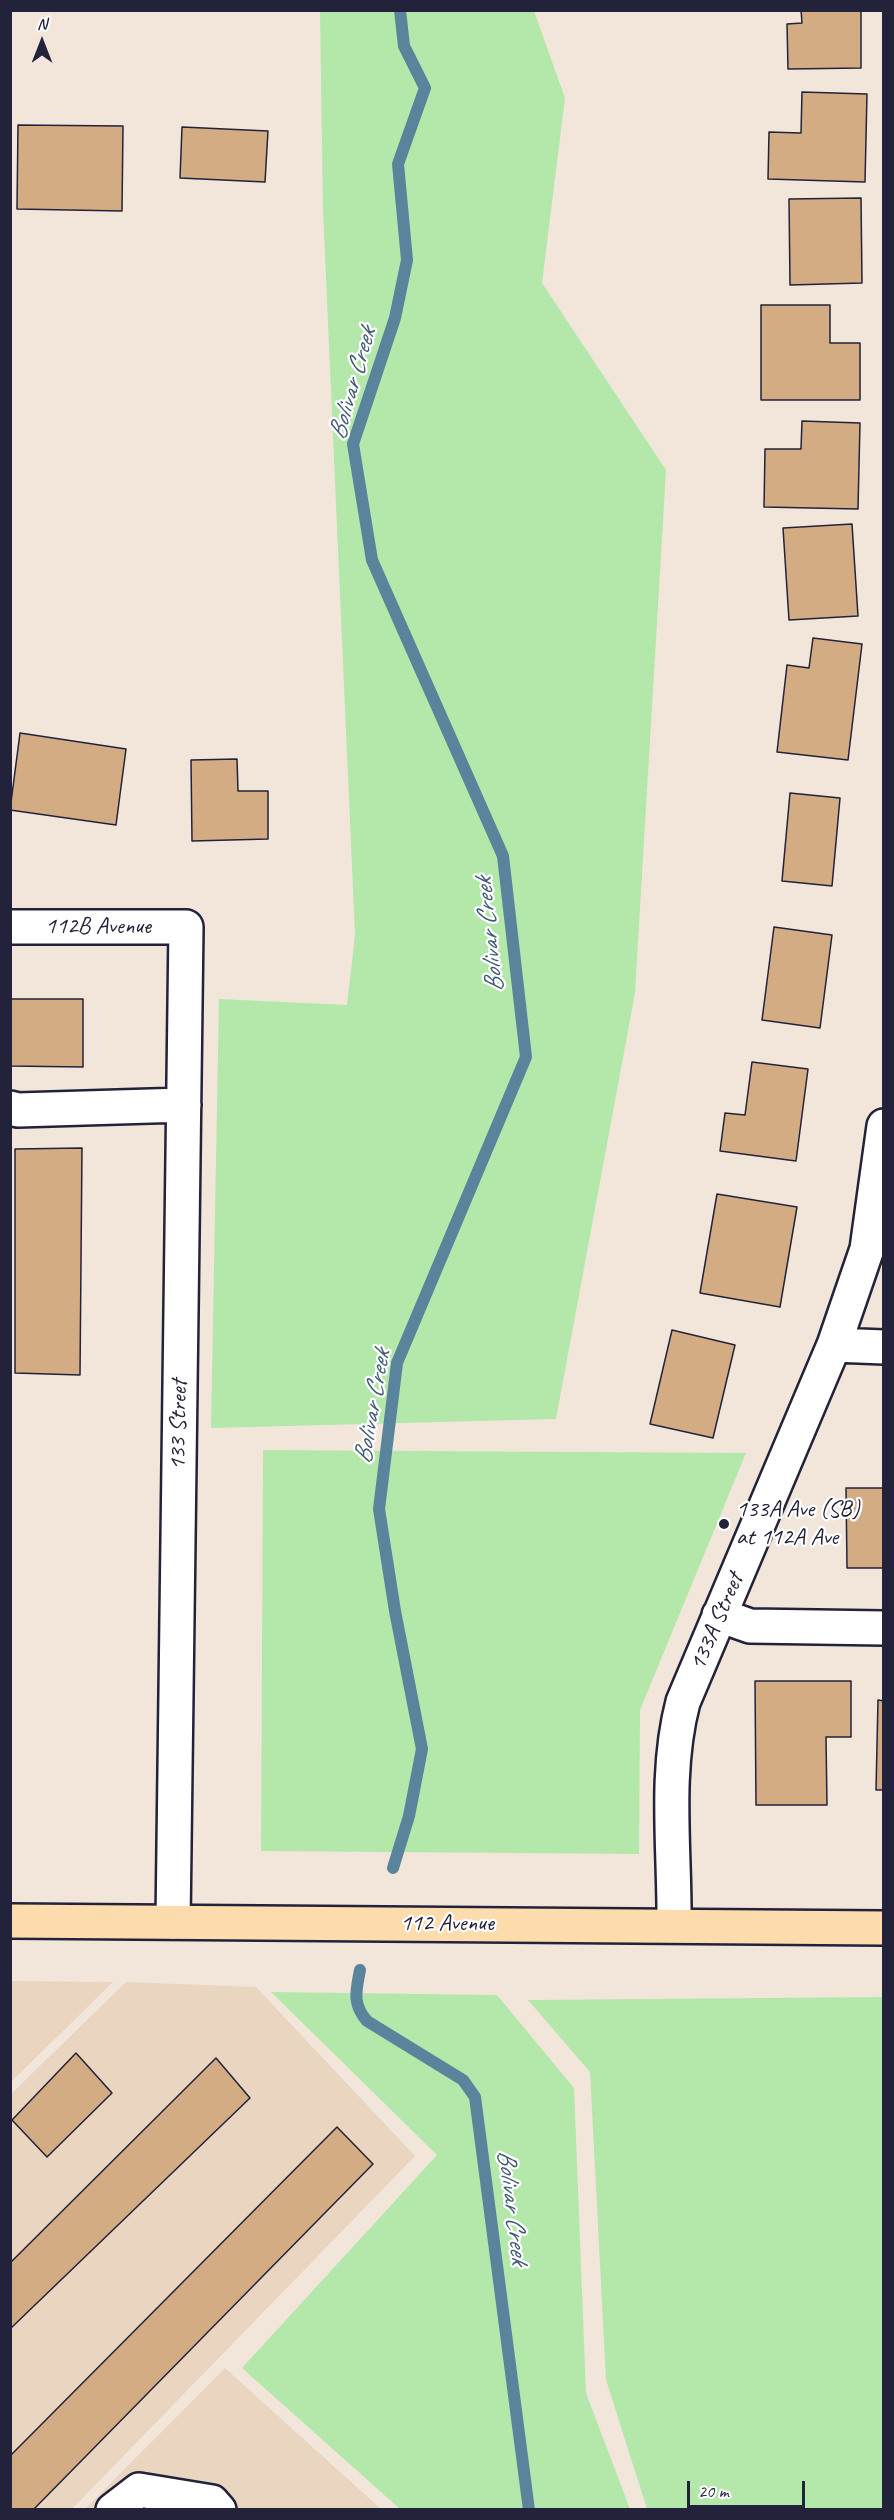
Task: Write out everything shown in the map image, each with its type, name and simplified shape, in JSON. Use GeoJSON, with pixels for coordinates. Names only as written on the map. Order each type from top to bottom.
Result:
{"type":"FeatureCollection","features":[{"type":"Feature","properties":{"kind":"main road","name":"112 Avenue"},"geometry":{"type":"LineString","coordinates":[[10,1921],[884,1928]]}},
{"type":"Feature","properties":{"kind":"street","name":"112B Avenue"},"geometry":{"type":"LineString","coordinates":[[10,927],[186,927]]}},
{"type":"Feature","properties":{"kind":"street","name":"133 Street"},"geometry":{"type":"LineString","coordinates":[[173,1922],[186,927]]}},
{"type":"Feature","properties":{"kind":"street"},"geometry":{"type":"LineString","coordinates":[[13,1116],[184,1105]]}},
{"type":"Feature","properties":{"kind":"street","name":"133A Street"},"geometry":{"type":"LineString","coordinates":[[674,1925],[672,1762],[675,1731],[683,1702],[834,1345],[867,1249],[884,1126]]}},
{"type":"Feature","properties":{"kind":"street"},"geometry":{"type":"LineString","coordinates":[[834,1345],[884,1347]]}},
{"type":"Feature","properties":{"kind":"street"},"geometry":{"type":"LineString","coordinates":[[719,1615],[750,1626],[884,1628]]}},
{"type":"Feature","properties":{"kind":"street"},"geometry":{"type":"LineString","coordinates":[[113,2510],[139,2490],[212,2502],[219,2510]]}},
{"type":"Feature","properties":{"kind":"shaded area"},"geometry":{"type":"Polygon","coordinates":[[[11,1981],[113,1982],[11,2082],[11,1981]]]}},
{"type":"Feature","properties":{"kind":"shaded area"},"geometry":{"type":"Polygon","coordinates":[[[126,1982],[256,1987],[415,2156],[72,2509],[11,2510],[11,2094],[126,1982]]]}},
{"type":"Feature","properties":{"kind":"shaded area"},"geometry":{"type":"Polygon","coordinates":[[[225,2368],[381,2509],[84,2510],[225,2368]]]}},
{"type":"Feature","properties":{"kind":"green space"},"geometry":{"type":"Polygon","coordinates":[[[320,11],[534,11],[565,98],[542,283],[666,470],[635,993],[556,1419],[211,1428],[219,999],[347,1005],[355,935],[323,210],[320,11]]]}},
{"type":"Feature","properties":{"kind":"green space"},"geometry":{"type":"Polygon","coordinates":[[[263,1450],[746,1453],[640,1710],[639,1854],[261,1851],[263,1450]]]}},
{"type":"Feature","properties":{"kind":"green space"},"geometry":{"type":"Polygon","coordinates":[[[271,1992],[497,1995],[574,2088],[586,2393],[630,2509],[400,2509],[242,2368],[437,2155],[271,1992]]]}},
{"type":"Feature","properties":{"kind":"green space"},"geometry":{"type":"Polygon","coordinates":[[[883,1997],[883,2509],[647,2509],[606,2380],[590,2072],[528,2000],[883,1997]]]}},
{"type":"Feature","properties":{"kind":"building"},"geometry":{"type":"Polygon","coordinates":[[[801,10],[861,10],[861,68],[788,69],[787,24],[802,23],[801,10]]]}},
{"type":"Feature","properties":{"kind":"building"},"geometry":{"type":"Polygon","coordinates":[[[802,92],[867,94],[865,182],[768,179],[769,132],[801,133],[802,92]]]}},
{"type":"Feature","properties":{"kind":"building"},"geometry":{"type":"Polygon","coordinates":[[[18,125],[123,126],[122,211],[17,209],[18,125]]]}},
{"type":"Feature","properties":{"kind":"building"},"geometry":{"type":"Polygon","coordinates":[[[182,127],[268,131],[265,182],[180,178],[182,127]]]}},
{"type":"Feature","properties":{"kind":"building"},"geometry":{"type":"Polygon","coordinates":[[[861,198],[862,283],[790,285],[789,199],[861,198]]]}},
{"type":"Feature","properties":{"kind":"building"},"geometry":{"type":"Polygon","coordinates":[[[761,305],[830,305],[830,343],[860,343],[860,400],[761,400],[761,305]]]}},
{"type":"Feature","properties":{"kind":"building"},"geometry":{"type":"Polygon","coordinates":[[[802,421],[860,423],[858,509],[764,507],[765,449],[801,449],[802,421]]]}},
{"type":"Feature","properties":{"kind":"building"},"geometry":{"type":"Polygon","coordinates":[[[852,524],[858,616],[789,620],[783,528],[852,524]]]}},
{"type":"Feature","properties":{"kind":"building"},"geometry":{"type":"Polygon","coordinates":[[[813,638],[862,644],[848,760],[777,752],[787,665],[809,668],[813,638]]]}},
{"type":"Feature","properties":{"kind":"building"},"geometry":{"type":"Polygon","coordinates":[[[20,733],[126,749],[116,825],[10,810],[20,733]]]}},
{"type":"Feature","properties":{"kind":"building"},"geometry":{"type":"Polygon","coordinates":[[[237,759],[238,791],[268,791],[268,839],[192,841],[191,760],[237,759]]]}},
{"type":"Feature","properties":{"kind":"building"},"geometry":{"type":"Polygon","coordinates":[[[790,793],[840,798],[832,886],[782,881],[790,793]]]}},
{"type":"Feature","properties":{"kind":"building"},"geometry":{"type":"Polygon","coordinates":[[[774,927],[832,935],[820,1028],[762,1020],[774,927]]]}},
{"type":"Feature","properties":{"kind":"building"},"geometry":{"type":"Polygon","coordinates":[[[10,999],[83,999],[83,1067],[10,1066],[10,999]]]}},
{"type":"Feature","properties":{"kind":"building"},"geometry":{"type":"Polygon","coordinates":[[[752,1062],[808,1069],[796,1161],[720,1151],[725,1113],[745,1115],[752,1062]]]}},
{"type":"Feature","properties":{"kind":"building"},"geometry":{"type":"Polygon","coordinates":[[[82,1148],[80,1375],[15,1373],[15,1149],[82,1148]]]}},
{"type":"Feature","properties":{"kind":"building"},"geometry":{"type":"Polygon","coordinates":[[[717,1194],[797,1207],[780,1307],[700,1293],[717,1194]]]}},
{"type":"Feature","properties":{"kind":"building"},"geometry":{"type":"Polygon","coordinates":[[[672,1330],[735,1345],[713,1438],[650,1424],[672,1330]]]}},
{"type":"Feature","properties":{"kind":"building"},"geometry":{"type":"Polygon","coordinates":[[[846,1488],[884,1488],[884,1568],[847,1568],[846,1488]]]}},
{"type":"Feature","properties":{"kind":"building"},"geometry":{"type":"Polygon","coordinates":[[[755,1681],[851,1681],[851,1737],[826,1737],[827,1805],[756,1805],[755,1681]]]}},
{"type":"Feature","properties":{"kind":"building"},"geometry":{"type":"Polygon","coordinates":[[[878,1700],[884,1701],[884,1790],[876,1790],[878,1700]]]}},
{"type":"Feature","properties":{"kind":"building"},"geometry":{"type":"Polygon","coordinates":[[[76,2053],[112,2093],[47,2157],[12,2120],[76,2053]]]}},
{"type":"Feature","properties":{"kind":"building"},"geometry":{"type":"Polygon","coordinates":[[[216,2058],[250,2098],[10,2329],[10,2263],[216,2058]]]}},
{"type":"Feature","properties":{"kind":"building"},"geometry":{"type":"Polygon","coordinates":[[[337,2127],[373,2164],[33,2510],[10,2510],[10,2456],[337,2127]]]}},
{"type":"Feature","properties":{"kind":"waterway","name":"Bolivar Creek"},"geometry":{"type":"LineString","coordinates":[[393,1868],[409,1816],[422,1749],[395,1611],[379,1509],[397,1363],[526,1057],[503,856],[372,560],[353,444],[395,318],[407,260],[398,164],[425,88],[404,46],[400,10]]}},
{"type":"Feature","properties":{"kind":"waterway","name":"Bolivar Creek"},"geometry":{"type":"LineString","coordinates":[[360,1970],[357,2003],[367,2021],[463,2080],[475,2097],[529,2510]]}},
{"type":"Feature","properties":{"kind":"place","name":"133A Ave (SB) at 112A Ave"},"geometry":{"type":"Point","coordinates":[724,1524]}}]}
